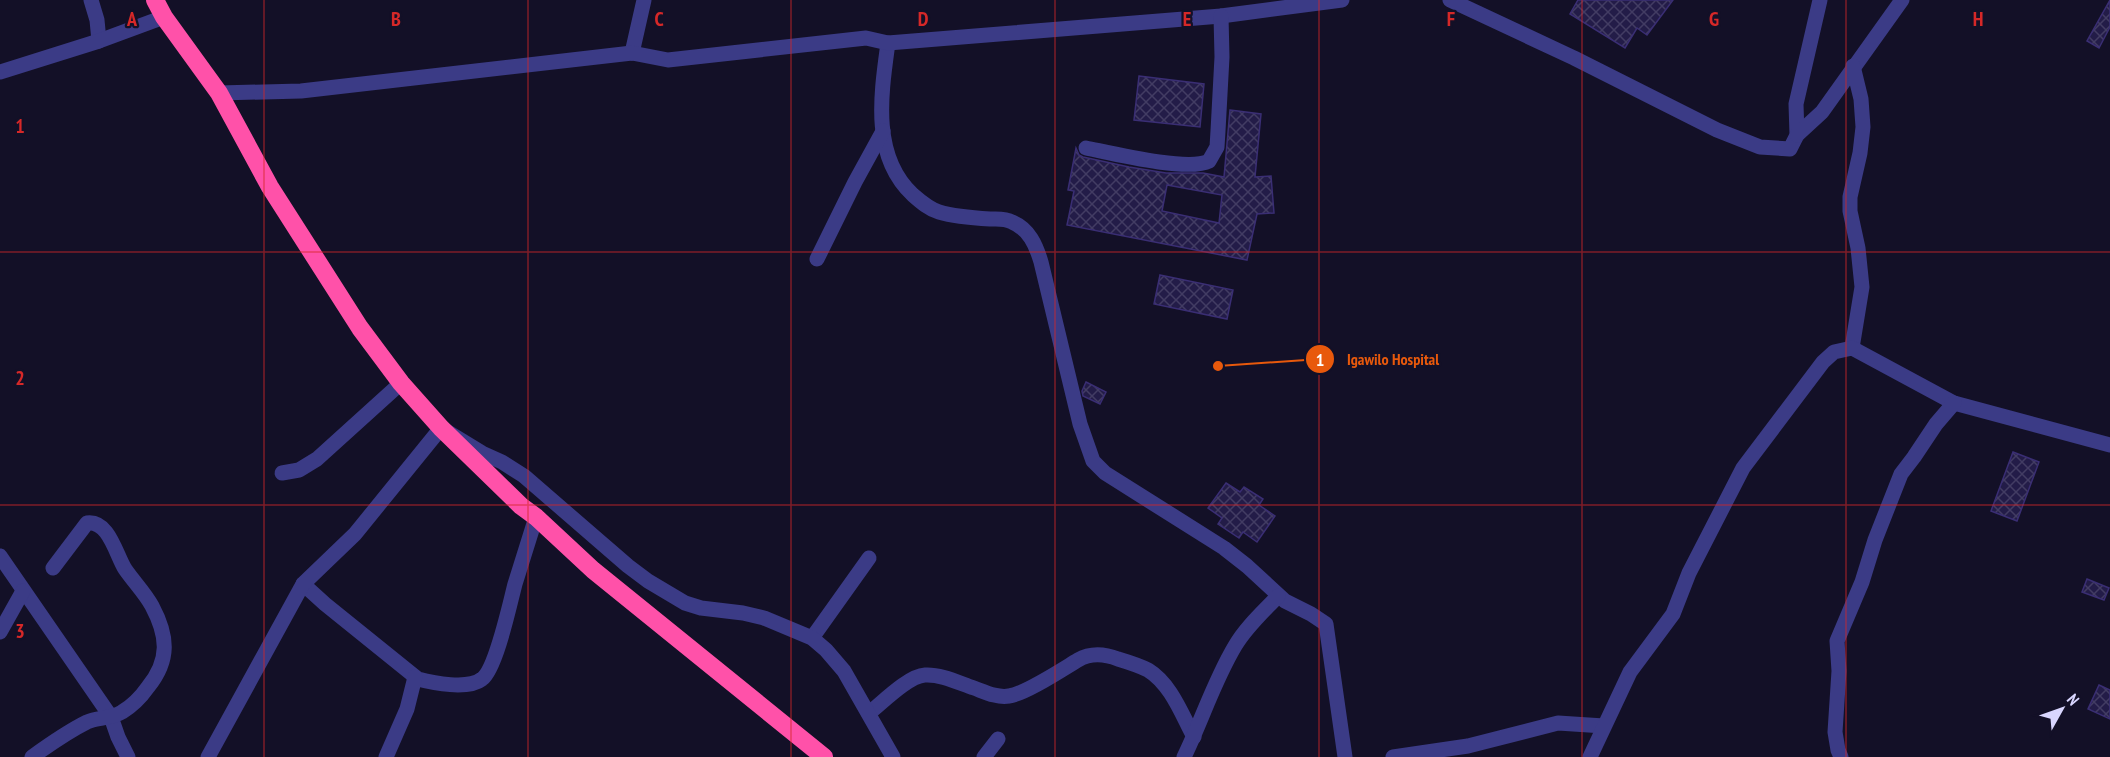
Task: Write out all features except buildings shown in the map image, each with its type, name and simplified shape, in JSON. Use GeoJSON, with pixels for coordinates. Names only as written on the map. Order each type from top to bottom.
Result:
{"type":"FeatureCollection","features":[{"type":"Feature","properties":{"kind":"highway"},"geometry":{"type":"LineString","coordinates":[[155,0],[164,17],[219,93],[270,187],[360,328],[401,383],[441,428],[521,506],[593,570],[824,757]]}},
{"type":"Feature","properties":{"kind":"street"},"geometry":{"type":"LineString","coordinates":[[91,0],[97,20],[99,41]]}},
{"type":"Feature","properties":{"kind":"street"},"geometry":{"type":"LineString","coordinates":[[632,53],[644,0]]}},
{"type":"Feature","properties":{"kind":"street"},"geometry":{"type":"LineString","coordinates":[[219,93],[301,91],[632,53],[668,60],[866,38],[888,43],[1221,16],[1342,0]]}},
{"type":"Feature","properties":{"kind":"street"},"geometry":{"type":"LineString","coordinates":[[1450,0],[1574,58],[1717,130],[1760,147],[1790,149],[1797,135],[1822,112],[1902,0]]}},
{"type":"Feature","properties":{"kind":"street"},"geometry":{"type":"LineString","coordinates":[[1797,135],[1796,104],[1820,0]]}},
{"type":"Feature","properties":{"kind":"street"},"geometry":{"type":"LineString","coordinates":[[1086,148],[1169,163],[1197,165],[1209,161],[1217,147],[1222,57],[1221,16]]}},
{"type":"Feature","properties":{"kind":"street"},"geometry":{"type":"LineString","coordinates":[[0,72],[99,41],[164,17]]}},
{"type":"Feature","properties":{"kind":"street"},"geometry":{"type":"LineString","coordinates":[[888,43],[884,72],[883,131],[892,170],[904,187],[937,212],[1010,221],[1031,238],[1041,261],[1080,424],[1091,457],[1097,467],[1181,523],[1233,554],[1278,596],[1293,607],[1311,614],[1326,624],[1345,757]]}},
{"type":"Feature","properties":{"kind":"street"},"geometry":{"type":"LineString","coordinates":[[1852,348],[1862,288],[1858,248],[1850,211],[1850,197],[1863,127],[1861,99],[1854,66]]}},
{"type":"Feature","properties":{"kind":"street"},"geometry":{"type":"LineString","coordinates":[[817,259],[883,131]]}},
{"type":"Feature","properties":{"kind":"street"},"geometry":{"type":"LineString","coordinates":[[1590,757],[1630,672],[1673,614],[1689,573],[1743,468],[1823,362],[1834,352],[1852,348],[1954,403],[2110,445]]}},
{"type":"Feature","properties":{"kind":"street"},"geometry":{"type":"LineString","coordinates":[[282,473],[299,470],[317,459],[401,383]]}},
{"type":"Feature","properties":{"kind":"street"},"geometry":{"type":"LineString","coordinates":[[1841,757],[1835,732],[1839,671],[1837,641],[1862,582],[1875,540],[1901,474],[1936,424],[1954,403]]}},
{"type":"Feature","properties":{"kind":"street"},"geometry":{"type":"LineString","coordinates":[[214,755],[303,584],[355,534],[441,428],[524,476],[628,566],[670,595],[694,607],[764,618],[812,638],[844,671],[893,757]]}},
{"type":"Feature","properties":{"kind":"street"},"geometry":{"type":"LineString","coordinates":[[303,584],[415,677],[434,683],[461,685],[477,682],[484,678],[498,645],[536,517]]}},
{"type":"Feature","properties":{"kind":"street"},"geometry":{"type":"LineString","coordinates":[[32,757],[90,720],[121,713],[140,698],[161,669],[165,651],[157,616],[148,599],[122,564],[108,534],[97,525],[90,522],[84,525],[52,568]]}},
{"type":"Feature","properties":{"kind":"street"},"geometry":{"type":"LineString","coordinates":[[0,556],[111,717],[128,757]]}},
{"type":"Feature","properties":{"kind":"street"},"geometry":{"type":"LineString","coordinates":[[812,638],[869,558]]}},
{"type":"Feature","properties":{"kind":"street"},"geometry":{"type":"LineString","coordinates":[[0,632],[23,591]]}},
{"type":"Feature","properties":{"kind":"street"},"geometry":{"type":"LineString","coordinates":[[1184,757],[1194,738],[1215,682],[1236,645],[1278,596]]}},
{"type":"Feature","properties":{"kind":"street"},"geometry":{"type":"LineString","coordinates":[[869,713],[911,680],[925,675],[942,678],[995,696],[1008,696],[1055,674],[1080,659],[1104,655],[1138,666],[1149,671],[1158,679],[1170,692],[1194,738]]}},
{"type":"Feature","properties":{"kind":"street"},"geometry":{"type":"LineString","coordinates":[[386,757],[407,709],[415,677]]}},
{"type":"Feature","properties":{"kind":"street"},"geometry":{"type":"LineString","coordinates":[[1393,757],[1468,746],[1558,723],[1604,726]]}},
{"type":"Feature","properties":{"kind":"street"},"geometry":{"type":"LineString","coordinates":[[984,757],[998,739]]}},
{"type":"Feature","properties":{"kind":"place","name":"Igawilo Hospital"},"geometry":{"type":"Point","coordinates":[1218,366]}}]}
